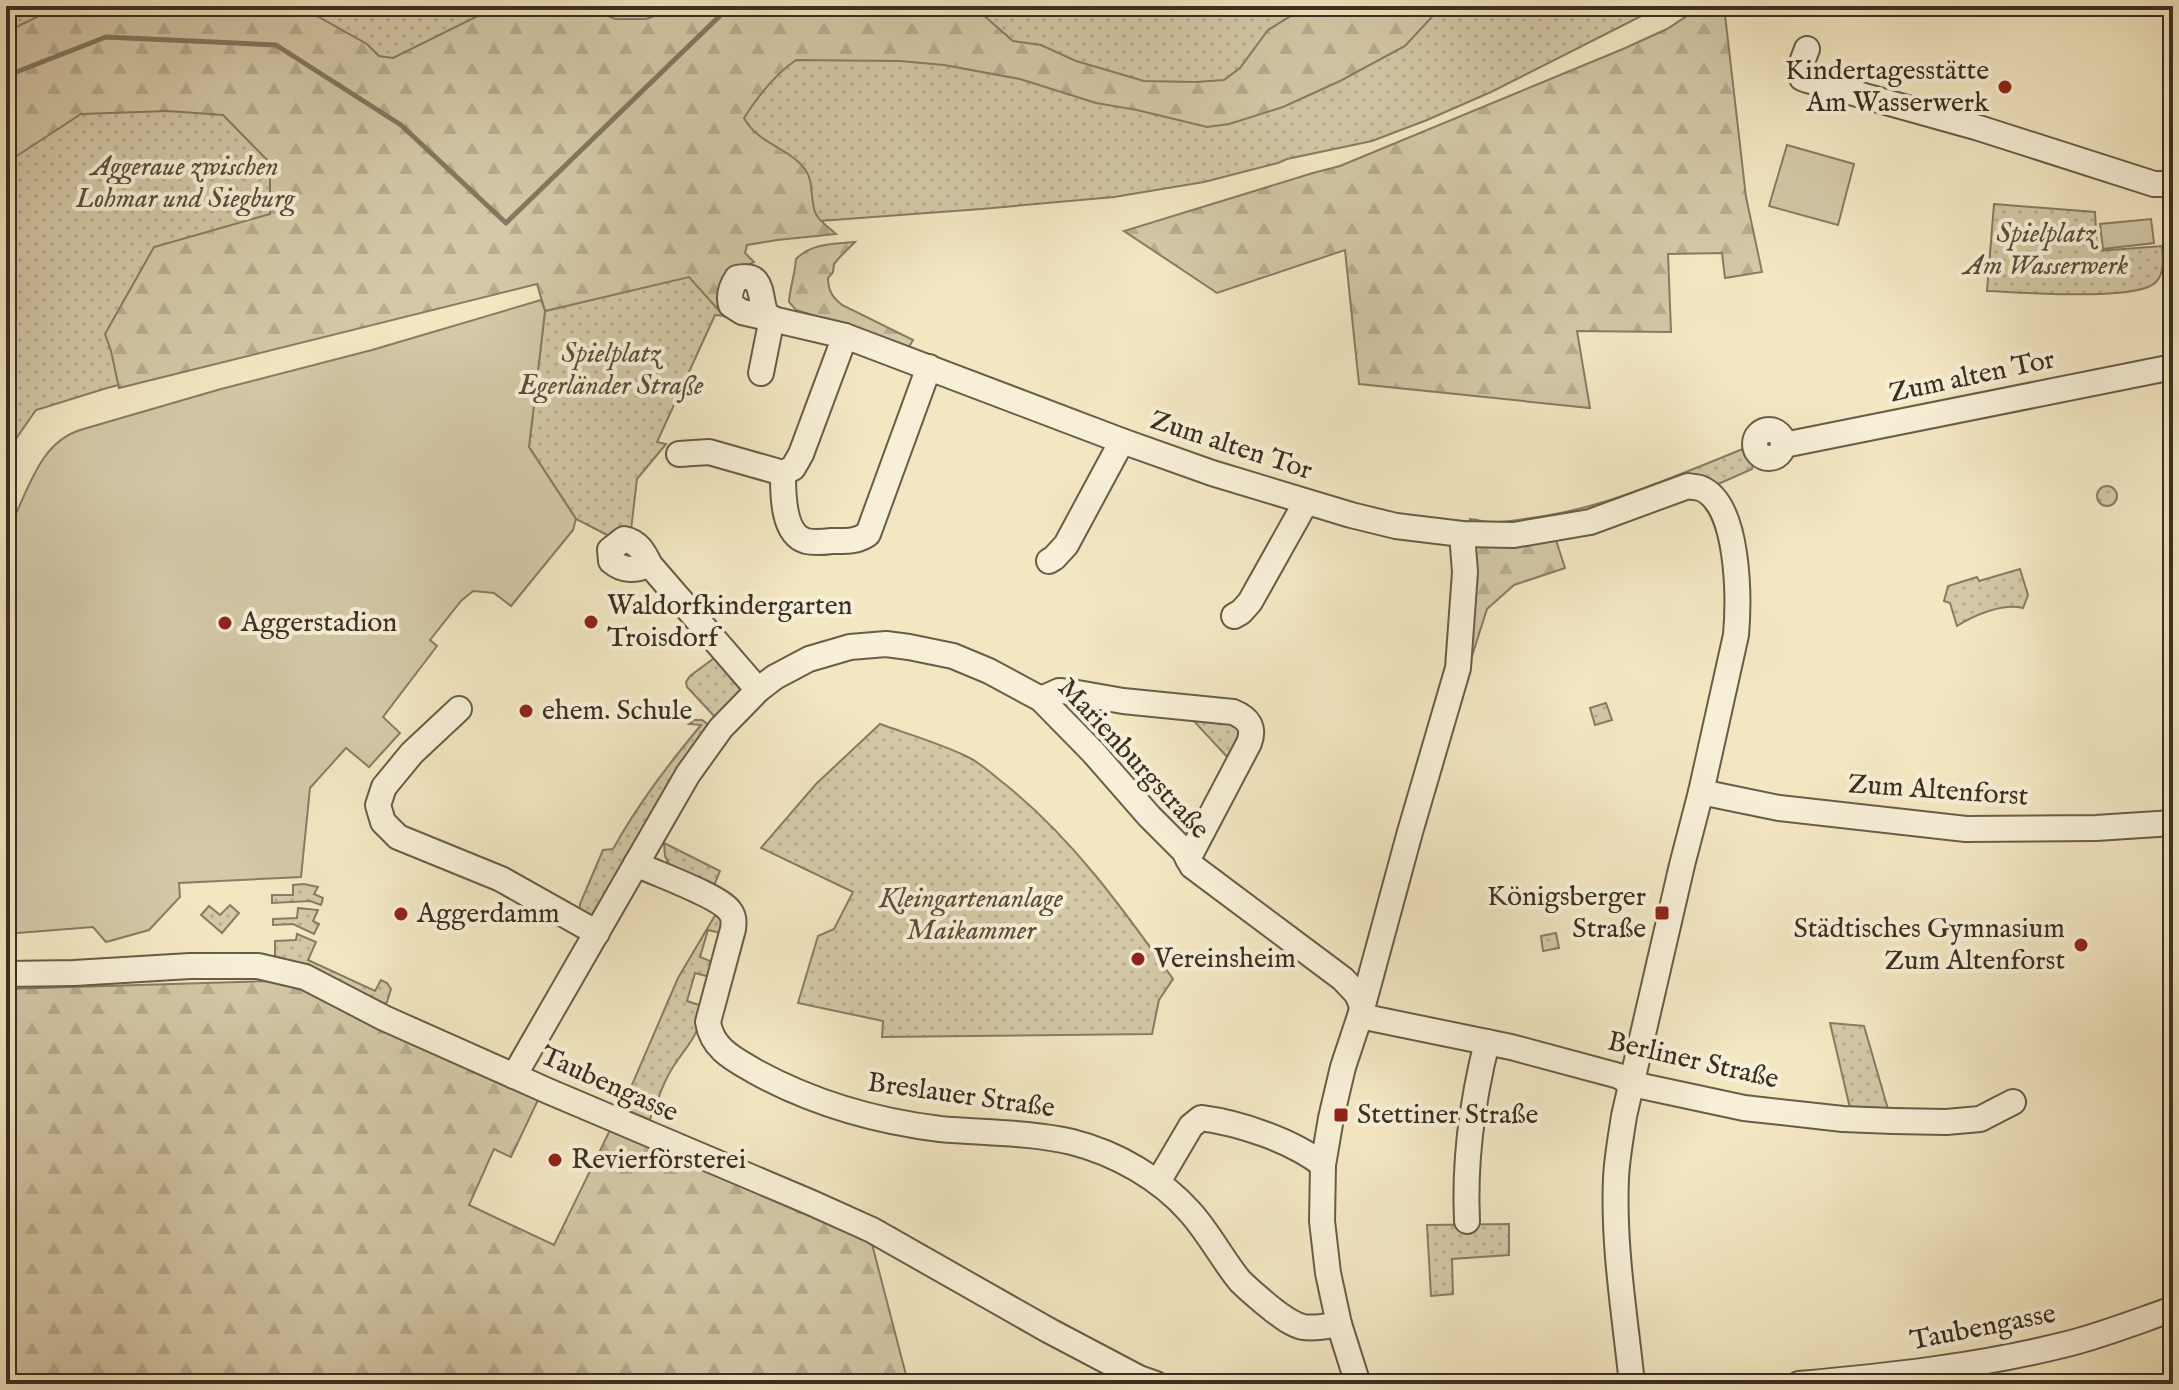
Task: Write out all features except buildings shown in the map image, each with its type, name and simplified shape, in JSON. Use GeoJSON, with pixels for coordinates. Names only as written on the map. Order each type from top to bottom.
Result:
{"type":"FeatureCollection","features":[{"type":"Feature","properties":{"kind":"street"},"geometry":{"type":"LineString","coordinates":[[1807,49],[1799,70],[1802,78],[1807,80],[1979,128],[2154,184],[2168,184],[2173,180]]}},
{"type":"Feature","properties":{"kind":"street","name":"Zum alten Tor"},"geometry":{"type":"LineString","coordinates":[[761,373],[769,318],[845,336],[1212,473],[1396,526],[1462,534],[1514,535],[1573,526],[1622,512],[1688,486],[1701,488],[1719,507],[1730,537],[1738,585],[1736,635],[1701,792]]}},
{"type":"Feature","properties":{"kind":"street"},"geometry":{"type":"LineString","coordinates":[[679,454],[709,452],[783,473],[793,468],[845,336]]}},
{"type":"Feature","properties":{"kind":"street"},"geometry":{"type":"LineString","coordinates":[[783,473],[786,513],[791,527],[803,540],[852,541],[868,534],[929,367]]}},
{"type":"Feature","properties":{"kind":"street","name":"Zum alten Tor"},"geometry":{"type":"LineString","coordinates":[[1784,445],[2173,367]]}},
{"type":"Feature","properties":{"kind":"street"},"geometry":{"type":"LineString","coordinates":[[1049,561],[1066,545],[1122,441]]}},
{"type":"Feature","properties":{"kind":"street"},"geometry":{"type":"LineString","coordinates":[[1234,616],[1250,602],[1306,502]]}},
{"type":"Feature","properties":{"kind":"street"},"geometry":{"type":"LineString","coordinates":[[1358,1384],[1339,1324],[1328,1273],[1322,1221],[1323,1165],[1343,1067],[1458,668],[1465,572],[1462,534]]}},
{"type":"Feature","properties":{"kind":"street"},"geometry":{"type":"LineString","coordinates":[[650,565],[758,690]]}},
{"type":"Feature","properties":{"kind":"street","name":"Marienburgstraße"},"geometry":{"type":"LineString","coordinates":[[514,1076],[688,774],[713,738],[758,690],[775,677],[818,656],[850,647],[886,644],[953,656],[1041,699],[1184,851],[1192,866],[1343,979],[1357,994],[1361,1011]]}},
{"type":"Feature","properties":{"kind":"street"},"geometry":{"type":"LineString","coordinates":[[1041,699],[1059,691],[1072,692],[1123,701],[1233,712],[1247,719],[1252,736],[1188,859]]}},
{"type":"Feature","properties":{"kind":"street"},"geometry":{"type":"LineString","coordinates":[[459,709],[412,753],[384,787],[378,805],[383,822],[398,837],[501,879],[597,933]]}},
{"type":"Feature","properties":{"kind":"street"},"geometry":{"type":"LineString","coordinates":[[1632,1384],[1618,1257],[1618,1152],[1701,792]]}},
{"type":"Feature","properties":{"kind":"street","name":"Zum Altenforst"},"geometry":{"type":"LineString","coordinates":[[1701,792],[1779,808],[1966,829],[2096,828],[2173,823]]}},
{"type":"Feature","properties":{"kind":"street","name":"Breslauer Straße"},"geometry":{"type":"LineString","coordinates":[[636,864],[718,901],[731,913],[733,929],[708,1022],[719,1048],[740,1062],[779,1084],[867,1116],[941,1129],[1028,1135],[1070,1142],[1112,1157],[1158,1182],[1190,1212],[1238,1279],[1271,1308],[1304,1327],[1339,1324]]}},
{"type":"Feature","properties":{"kind":"street","name":"Taubengasse"},"geometry":{"type":"LineString","coordinates":[[6,974],[258,966],[305,977],[384,1018],[872,1230],[1048,1330],[1156,1384]]}},
{"type":"Feature","properties":{"kind":"street","name":"Berliner Straße"},"geometry":{"type":"LineString","coordinates":[[1361,1011],[1619,1076],[1632,1084],[1744,1108],[1843,1119],[1946,1122],[1980,1119],[2013,1102]]}},
{"type":"Feature","properties":{"kind":"street"},"geometry":{"type":"LineString","coordinates":[[1467,1221],[1469,1130],[1477,1078],[1487,1042]]}},
{"type":"Feature","properties":{"kind":"street"},"geometry":{"type":"LineString","coordinates":[[1158,1182],[1191,1126],[1201,1118],[1245,1128],[1295,1146],[1323,1165]]}},
{"type":"Feature","properties":{"kind":"street","name":"Taubengasse"},"geometry":{"type":"LineString","coordinates":[[1799,1384],[1888,1376],[2012,1355],[2093,1337],[2173,1309]]}},
{"type":"Feature","properties":{"kind":"green space","name":"Aggeraue zwischen Lohmar und Siegburg"},"geometry":{"type":"Polygon","coordinates":[[[6,6],[1661,6],[1491,92],[1372,141],[1287,159],[1204,182],[1114,197],[738,227],[107,388],[36,410],[6,453],[6,6]]]}},
{"type":"Feature","properties":{"kind":"green space"},"geometry":{"type":"Polygon","coordinates":[[[59,6],[299,6],[367,44],[379,56],[393,58],[493,6],[585,6],[615,19],[646,19],[663,13],[671,6],[973,6],[1013,41],[1041,45],[1076,61],[1144,81],[1196,82],[1224,80],[1240,68],[1268,30],[1303,6],[1442,6],[1405,46],[1340,81],[1283,107],[1229,124],[1207,127],[1096,103],[1020,79],[944,65],[900,61],[796,60],[767,86],[744,118],[757,134],[790,155],[805,169],[810,179],[816,215],[836,234],[747,245],[745,253],[754,262],[729,275],[724,316],[689,277],[545,311],[537,284],[119,388],[105,334],[154,247],[270,214],[270,163],[223,115],[168,111],[81,114],[6,163],[6,32],[59,6]]]}},
{"type":"Feature","properties":{"kind":"green space"},"geometry":{"type":"Polygon","coordinates":[[[1702,6],[1724,6],[1746,197],[1762,272],[1725,278],[1722,253],[1668,254],[1671,332],[1577,331],[1590,408],[1359,384],[1345,250],[1217,293],[1124,231],[1340,166],[1623,49],[1667,29],[1702,6]]]}},
{"type":"Feature","properties":{"kind":"green space"},"geometry":{"type":"Polygon","coordinates":[[[1787,145],[1854,164],[1838,225],[1769,206],[1787,145]]]}},
{"type":"Feature","properties":{"kind":"green space","name":"Spielplatz Am Wasserwerk"},"geometry":{"type":"Polygon","coordinates":[[[1994,204],[2095,212],[2097,251],[2162,246],[2161,274],[2156,282],[2145,288],[2126,292],[1987,291],[1994,204]]]}},
{"type":"Feature","properties":{"kind":"green space"},"geometry":{"type":"Polygon","coordinates":[[[2151,219],[2154,243],[2103,249],[2100,224],[2151,219]]]}},
{"type":"Feature","properties":{"kind":"green space"},"geometry":{"type":"Polygon","coordinates":[[[855,242],[834,264],[828,278],[831,293],[842,305],[913,340],[909,347],[796,310],[789,302],[796,259],[816,247],[855,242]]]}},
{"type":"Feature","properties":{"kind":"green space","name":"Spielplatz Egerländer Straße"},"geometry":{"type":"Polygon","coordinates":[[[689,276],[724,316],[715,315],[657,442],[666,444],[637,479],[631,530],[615,539],[576,519],[529,447],[545,311],[689,276]]]}},
{"type":"Feature","properties":{"kind":"green space","name":"Aggerstadion"},"geometry":{"type":"Polygon","coordinates":[[[541,300],[545,311],[529,447],[576,519],[573,530],[511,606],[494,593],[473,591],[461,601],[430,640],[437,646],[383,717],[400,733],[369,767],[346,748],[310,788],[301,877],[179,883],[180,897],[149,930],[106,942],[93,927],[6,934],[6,533],[34,474],[53,447],[80,430],[541,300]]]}},
{"type":"Feature","properties":{"kind":"green space"},"geometry":{"type":"Polygon","coordinates":[[[1748,447],[1754,459],[1752,469],[1716,485],[1581,516],[1471,528],[1470,519],[1504,522],[1587,507],[1748,447]]]}},
{"type":"Feature","properties":{"kind":"green space"},"geometry":{"type":"Polygon","coordinates":[[[2107,486],[2114,489],[2117,496],[2114,503],[2107,506],[2100,503],[2097,496],[2100,489],[2107,486]]]}},
{"type":"Feature","properties":{"kind":"green space"},"geometry":{"type":"Polygon","coordinates":[[[1555,537],[1565,568],[1514,585],[1487,609],[1472,656],[1467,656],[1473,558],[1477,547],[1487,543],[1555,537]]]}},
{"type":"Feature","properties":{"kind":"green space"},"geometry":{"type":"Polygon","coordinates":[[[2020,569],[2028,595],[2023,608],[2007,607],[1989,611],[1957,626],[1950,603],[1944,601],[1948,586],[2020,569]]]}},
{"type":"Feature","properties":{"kind":"green space"},"geometry":{"type":"Polygon","coordinates":[[[717,656],[741,688],[715,717],[687,687],[686,682],[717,656]]]}},
{"type":"Feature","properties":{"kind":"green space"},"geometry":{"type":"Polygon","coordinates":[[[1069,703],[1108,707],[1095,721],[1098,725],[1087,736],[1066,710],[1069,703]]]}},
{"type":"Feature","properties":{"kind":"green space"},"geometry":{"type":"Polygon","coordinates":[[[1606,703],[1612,720],[1595,725],[1590,708],[1606,703]]]}},
{"type":"Feature","properties":{"kind":"green space"},"geometry":{"type":"Polygon","coordinates":[[[1191,718],[1234,721],[1243,728],[1229,759],[1191,718]]]}},
{"type":"Feature","properties":{"kind":"green space"},"geometry":{"type":"Polygon","coordinates":[[[702,720],[709,725],[593,915],[588,914],[580,909],[580,904],[603,850],[613,849],[654,785],[701,725],[689,724],[702,720]]]}},
{"type":"Feature","properties":{"kind":"green space","name":"Kleingartenanlage Maikammer"},"geometry":{"type":"Polygon","coordinates":[[[880,724],[977,762],[1030,806],[1075,852],[1116,901],[1173,979],[1159,1000],[1152,1034],[882,1037],[883,1021],[798,1003],[818,936],[834,929],[853,892],[761,848],[816,784],[880,724]]]}},
{"type":"Feature","properties":{"kind":"green space"},"geometry":{"type":"Polygon","coordinates":[[[664,843],[720,871],[713,888],[671,868],[665,856],[664,843]]]}},
{"type":"Feature","properties":{"kind":"green space"},"geometry":{"type":"Polygon","coordinates":[[[293,885],[318,887],[314,894],[323,898],[321,905],[310,901],[272,903],[272,895],[293,895],[293,885]]]}},
{"type":"Feature","properties":{"kind":"green space"},"geometry":{"type":"Polygon","coordinates":[[[230,905],[239,913],[222,933],[201,915],[209,906],[220,915],[230,905]]]}},
{"type":"Feature","properties":{"kind":"green space"},"geometry":{"type":"Polygon","coordinates":[[[298,908],[318,910],[313,921],[319,924],[314,934],[293,924],[273,925],[273,919],[297,918],[298,908]]]}},
{"type":"Feature","properties":{"kind":"green space"},"geometry":{"type":"Polygon","coordinates":[[[717,912],[724,924],[724,934],[708,930],[700,957],[715,963],[710,977],[695,973],[687,1001],[702,1006],[698,1026],[668,1075],[657,1102],[647,1099],[643,1108],[652,1112],[650,1120],[622,1108],[678,978],[717,912]]]}},
{"type":"Feature","properties":{"kind":"green space"},"geometry":{"type":"Polygon","coordinates":[[[1556,933],[1559,948],[1543,951],[1541,936],[1556,933]]]}},
{"type":"Feature","properties":{"kind":"green space"},"geometry":{"type":"Polygon","coordinates":[[[297,934],[316,942],[308,960],[375,991],[381,980],[387,983],[391,989],[387,1002],[382,1005],[323,972],[275,956],[275,941],[296,940],[297,934]]]}},
{"type":"Feature","properties":{"kind":"green space"},"geometry":{"type":"Polygon","coordinates":[[[275,981],[309,992],[538,1100],[511,1157],[494,1149],[469,1205],[554,1245],[610,1130],[872,1244],[906,1375],[904,1384],[6,1384],[6,989],[275,981]]]}},
{"type":"Feature","properties":{"kind":"green space"},"geometry":{"type":"Polygon","coordinates":[[[1830,1023],[1864,1026],[1888,1109],[1850,1108],[1830,1023]]]}},
{"type":"Feature","properties":{"kind":"green space"},"geometry":{"type":"Polygon","coordinates":[[[1509,1224],[1509,1255],[1452,1259],[1453,1294],[1431,1296],[1427,1225],[1509,1224]]]}},
{"type":"Feature","properties":{"kind":"waterway"},"geometry":{"type":"LineString","coordinates":[[6,76],[106,37],[276,45],[401,125],[506,223],[730,6]]}},
{"type":"Feature","properties":{"kind":"place","name":"Kindertagesstätte Am Wasserwerk"},"geometry":{"type":"Point","coordinates":[2005,87]}},
{"type":"Feature","properties":{"kind":"place","name":"Waldorfkindergarten Troisdorf"},"geometry":{"type":"Point","coordinates":[591,622]}},
{"type":"Feature","properties":{"kind":"place","name":"Aggerstadion"},"geometry":{"type":"Point","coordinates":[225,623]}},
{"type":"Feature","properties":{"kind":"place","name":"ehem. Schule"},"geometry":{"type":"Point","coordinates":[526,711]}},
{"type":"Feature","properties":{"kind":"place","name":"Königsberger Straße"},"geometry":{"type":"Point","coordinates":[1662,913]}},
{"type":"Feature","properties":{"kind":"place","name":"Aggerdamm"},"geometry":{"type":"Point","coordinates":[401,914]}},
{"type":"Feature","properties":{"kind":"place","name":"Städtisches Gymnasium Zum Altenforst"},"geometry":{"type":"Point","coordinates":[2081,945]}},
{"type":"Feature","properties":{"kind":"place","name":"Vereinsheim"},"geometry":{"type":"Point","coordinates":[1138,959]}},
{"type":"Feature","properties":{"kind":"place","name":"Stettiner Straße"},"geometry":{"type":"Point","coordinates":[1341,1115]}},
{"type":"Feature","properties":{"kind":"place","name":"Revierförsterei"},"geometry":{"type":"Point","coordinates":[555,1160]}}]}
